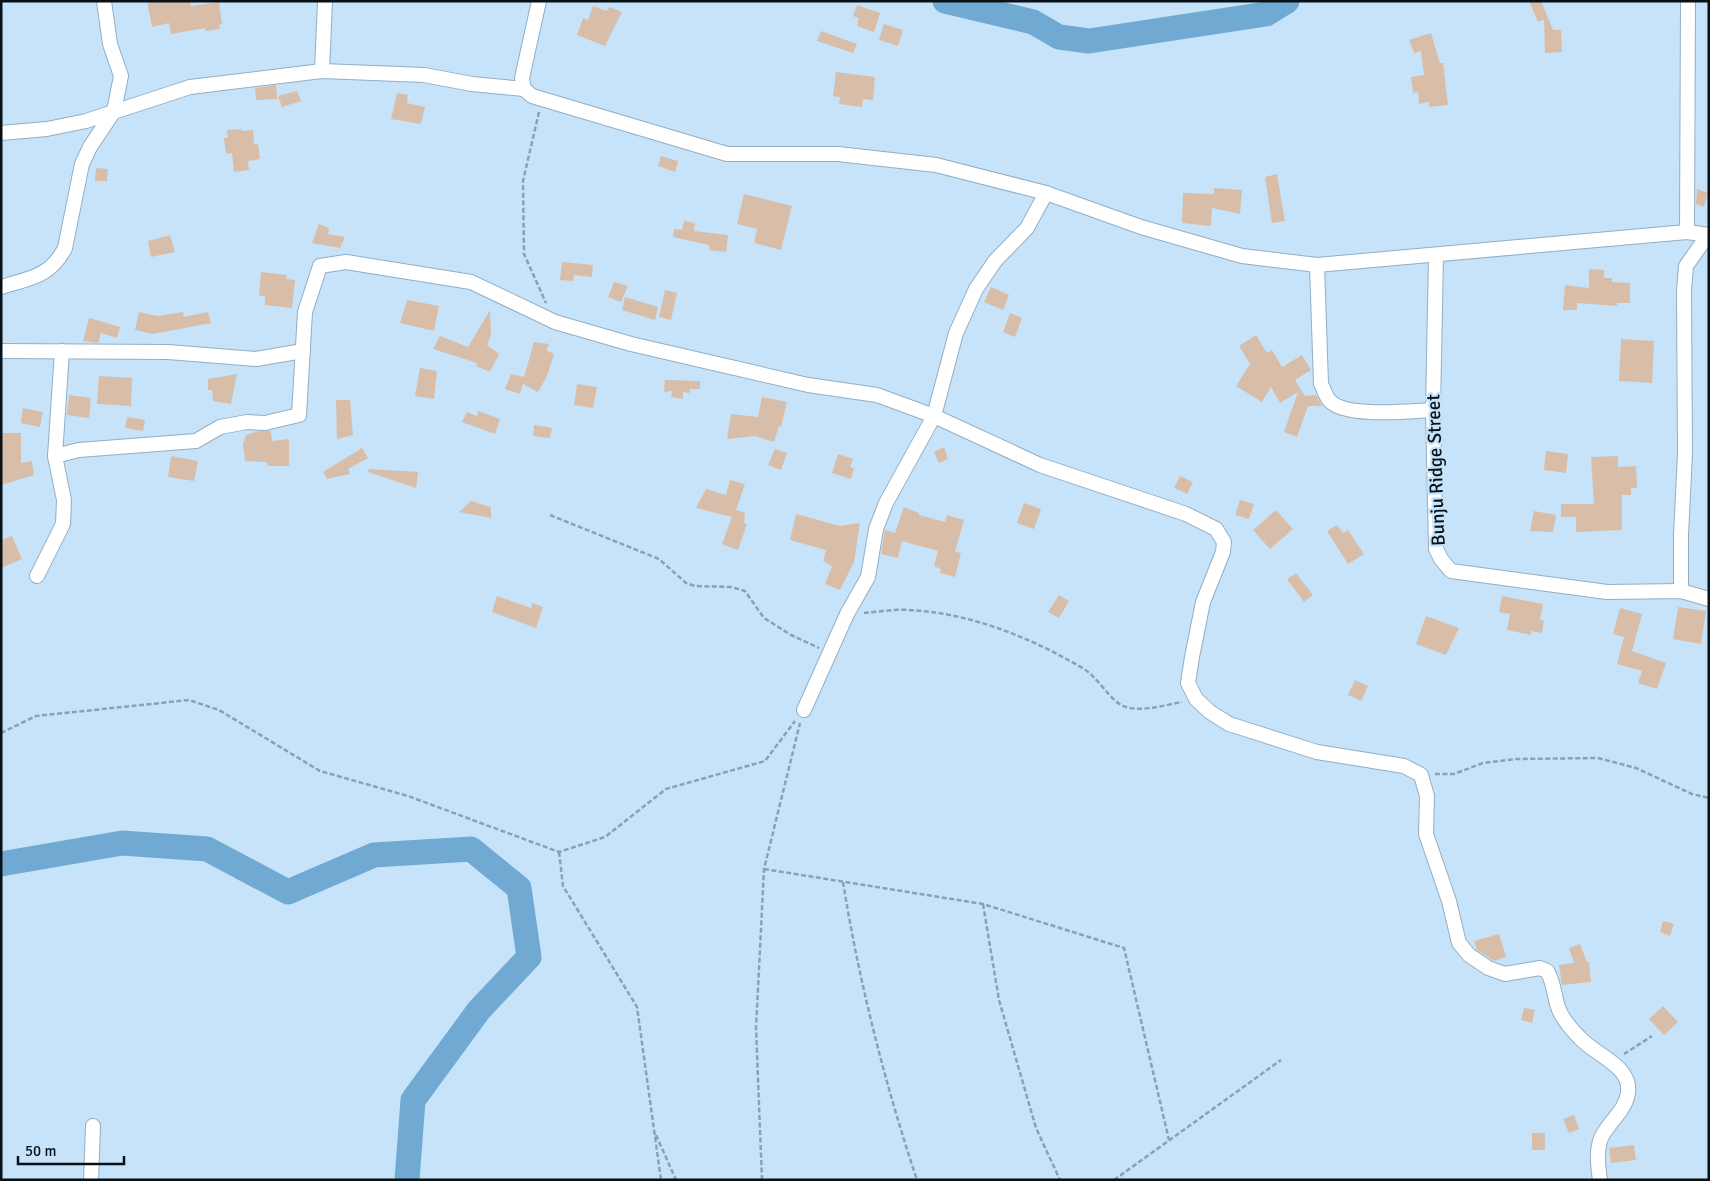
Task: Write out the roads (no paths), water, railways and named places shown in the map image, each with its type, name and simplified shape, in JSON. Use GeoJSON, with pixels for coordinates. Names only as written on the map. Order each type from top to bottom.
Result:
{"type":"FeatureCollection","features":[{"type":"Feature","properties":{"kind":"street"},"geometry":{"type":"LineString","coordinates":[[1,287],[44,274],[58,260],[65,248],[82,164],[90,147],[114,111],[121,76],[110,44],[104,1]]}},
{"type":"Feature","properties":{"kind":"street"},"geometry":{"type":"LineString","coordinates":[[322,71],[324,1]]}},
{"type":"Feature","properties":{"kind":"street"},"geometry":{"type":"LineString","coordinates":[[524,89],[522,78],[539,1]]}},
{"type":"Feature","properties":{"kind":"street"},"geometry":{"type":"LineString","coordinates":[[1687,232],[1688,1]]}},
{"type":"Feature","properties":{"kind":"street"},"geometry":{"type":"LineString","coordinates":[[1,133],[47,129],[86,121],[190,87],[322,71],[424,75],[472,84],[524,89],[532,96],[727,154],[838,154],[936,165],[1046,193],[1141,227],[1242,256],[1317,265],[1687,232],[1709,235],[1686,266],[1684,291],[1685,453],[1680,535],[1681,591]]}},
{"type":"Feature","properties":{"kind":"street"},"geometry":{"type":"LineString","coordinates":[[804,710],[847,614],[868,577],[876,529],[886,503],[934,416],[956,334],[976,289],[996,261],[1027,228],[1046,193]]}},
{"type":"Feature","properties":{"kind":"street","name":"Bunju Ridge Street"},"geometry":{"type":"LineString","coordinates":[[1436,255],[1432,410],[1436,549],[1441,560],[1451,571],[1607,592],[1681,591],[1709,599]]}},
{"type":"Feature","properties":{"kind":"street"},"geometry":{"type":"LineString","coordinates":[[55,456],[79,450],[196,441],[220,427],[247,422],[265,423],[299,415],[305,312],[320,266],[346,262],[471,282],[555,322],[631,344],[808,385],[877,395],[934,416],[1040,465],[1186,514],[1216,529],[1224,542],[1223,552],[1203,602],[1192,657],[1188,683],[1196,699],[1210,712],[1229,724],[1317,752],[1404,766],[1420,775],[1427,796],[1426,834],[1447,893],[1459,943],[1469,955],[1488,968],[1505,974],[1540,968],[1547,971],[1557,1006],[1568,1024],[1596,1053],[1619,1067],[1626,1078],[1628,1091],[1621,1113],[1601,1139],[1598,1162],[1600,1180]]}},
{"type":"Feature","properties":{"kind":"street"},"geometry":{"type":"LineString","coordinates":[[1317,265],[1321,384],[1330,401],[1342,408],[1367,412],[1432,410]]}},
{"type":"Feature","properties":{"kind":"street"},"geometry":{"type":"LineString","coordinates":[[1,351],[168,352],[256,359],[303,351]]}},
{"type":"Feature","properties":{"kind":"street"},"geometry":{"type":"LineString","coordinates":[[37,576],[63,524],[64,500],[55,456],[62,351]]}},
{"type":"Feature","properties":{"kind":"street"},"geometry":{"type":"LineString","coordinates":[[91,1180],[93,1126]]}},
{"type":"Feature","properties":{"kind":"waterway"},"geometry":{"type":"LineString","coordinates":[[945,1],[1033,22],[1059,37],[1089,41],[1266,14],[1287,1]]}},
{"type":"Feature","properties":{"kind":"waterway"},"geometry":{"type":"LineString","coordinates":[[1,864],[122,843],[207,849],[288,892],[374,855],[471,849],[519,888],[529,957],[479,1010],[413,1100],[407,1180]]}}]}
